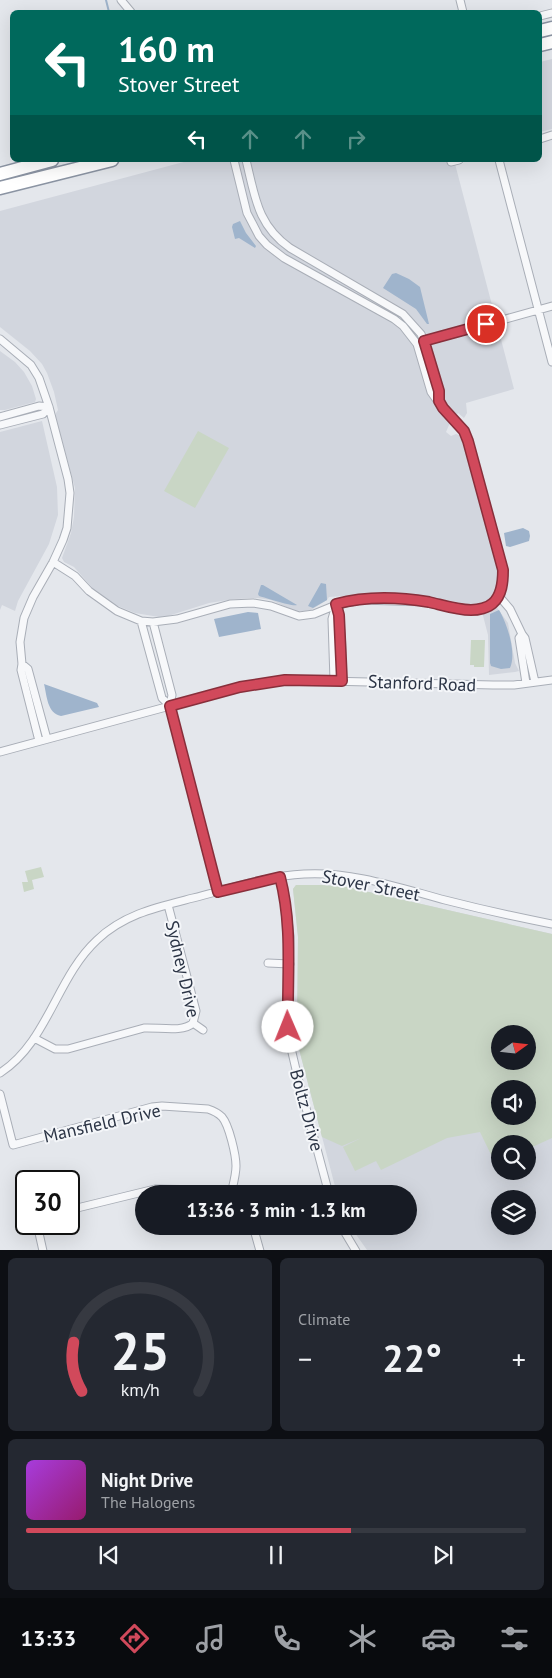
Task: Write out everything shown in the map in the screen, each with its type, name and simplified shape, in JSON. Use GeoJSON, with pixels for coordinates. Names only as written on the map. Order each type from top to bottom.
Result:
{"type":"FeatureCollection","features":[{"type":"Feature","properties":{"kind":"highway"},"geometry":{"type":"LineString","coordinates":[[0,174],[45,162]]}},
{"type":"Feature","properties":{"kind":"highway"},"geometry":{"type":"LineString","coordinates":[[0,188],[104,162]]}},
{"type":"Feature","properties":{"kind":"street"},"geometry":{"type":"LineString","coordinates":[[120,0],[130,10]]}},
{"type":"Feature","properties":{"kind":"street"},"geometry":{"type":"LineString","coordinates":[[230,162],[232,170],[237,175]]}},
{"type":"Feature","properties":{"kind":"street"},"geometry":{"type":"LineString","coordinates":[[234,162],[249,219],[267,245],[284,258],[394,319],[421,343]]}},
{"type":"Feature","properties":{"kind":"street"},"geometry":{"type":"LineString","coordinates":[[53,562],[75,576],[101,601],[117,611],[141,621],[154,622],[177,619],[215,607],[240,603],[261,603],[299,616],[314,614],[336,604],[361,600],[406,600],[471,610],[492,604],[498,595],[503,583],[503,570],[468,441],[464,431],[431,392],[421,343],[421,334],[403,314],[290,248],[276,236],[269,229],[260,214],[247,162]]}},
{"type":"Feature","properties":{"kind":"street"},"geometry":{"type":"LineString","coordinates":[[250,162],[251,178]]}},
{"type":"Feature","properties":{"kind":"street"},"geometry":{"type":"LineString","coordinates":[[500,162],[552,362]]}},
{"type":"Feature","properties":{"kind":"street"},"geometry":{"type":"LineString","coordinates":[[421,343],[552,306]]}},
{"type":"Feature","properties":{"kind":"street"},"geometry":{"type":"LineString","coordinates":[[0,338],[36,371],[43,386],[68,478],[70,493],[67,528],[53,562],[33,597],[24,618],[20,642],[21,670],[39,741]]}},
{"type":"Feature","properties":{"kind":"street"},"geometry":{"type":"LineString","coordinates":[[0,417],[39,406],[49,407]]}},
{"type":"Feature","properties":{"kind":"street"},"geometry":{"type":"LineString","coordinates":[[0,425],[42,414],[49,407]]}},
{"type":"Feature","properties":{"kind":"street"},"geometry":{"type":"LineString","coordinates":[[498,595],[510,609],[525,638],[535,682]]}},
{"type":"Feature","properties":{"kind":"street"},"geometry":{"type":"LineString","coordinates":[[336,604],[332,618],[338,681]]}},
{"type":"Feature","properties":{"kind":"street"},"geometry":{"type":"LineString","coordinates":[[141,621],[162,698],[170,706]]}},
{"type":"Feature","properties":{"kind":"street"},"geometry":{"type":"LineString","coordinates":[[154,622],[172,696],[170,706],[218,892]]}},
{"type":"Feature","properties":{"kind":"street"},"geometry":{"type":"LineString","coordinates":[[522,634],[519,638],[526,683]]}},
{"type":"Feature","properties":{"kind":"street"},"geometry":{"type":"LineString","coordinates":[[22,664],[28,669],[47,739]]}},
{"type":"Feature","properties":{"kind":"street","name":"Stanford Road"},"geometry":{"type":"LineString","coordinates":[[0,752],[240,687],[285,680],[493,685],[552,680]]}},
{"type":"Feature","properties":{"kind":"street","name":"Stover Street"},"geometry":{"type":"LineString","coordinates":[[0,1073],[16,1062],[34,1038],[67,978],[92,944],[123,920],[150,909],[280,877],[314,874],[348,877],[552,924]]}},
{"type":"Feature","properties":{"kind":"street","name":"Boltz Drive"},"geometry":{"type":"LineString","coordinates":[[280,877],[287,911],[290,964],[288,1005],[291,1051],[327,1185]]}},
{"type":"Feature","properties":{"kind":"street","name":"Sydney Drive"},"geometry":{"type":"LineString","coordinates":[[168,905],[196,1011],[193,1023],[202,1030]]}},
{"type":"Feature","properties":{"kind":"street"},"geometry":{"type":"LineString","coordinates":[[268,963],[290,964]]}},
{"type":"Feature","properties":{"kind":"street"},"geometry":{"type":"LineString","coordinates":[[34,1038],[49,1047],[62,1050],[144,1028],[182,1029],[193,1023]]}},
{"type":"Feature","properties":{"kind":"street","name":"Mansfield Drive"},"geometry":{"type":"LineString","coordinates":[[0,1094],[13,1145],[152,1108],[171,1107],[214,1111],[223,1118],[226,1124],[235,1155],[236,1168],[233,1185]]}},
{"type":"Feature","properties":{"kind":"street"},"geometry":{"type":"LineString","coordinates":[[80,1207],[135,1194]]}},
{"type":"Feature","properties":{"kind":"street"},"geometry":{"type":"LineString","coordinates":[[40,1235],[43,1250]]}},
{"type":"Feature","properties":{"kind":"street"},"geometry":{"type":"LineString","coordinates":[[256,1235],[260,1250]]}},
{"type":"Feature","properties":{"kind":"street"},"geometry":{"type":"LineString","coordinates":[[347,1235],[356,1250]]}},
{"type":"Feature","properties":{"kind":"shaded area"},"geometry":{"type":"Polygon","coordinates":[[[552,59],[552,129],[542,132],[542,62],[552,59]]]}},
{"type":"Feature","properties":{"kind":"shaded area"},"geometry":{"type":"Polygon","coordinates":[[[184,162],[455,162],[514,389],[466,403],[467,413],[464,418],[458,413],[446,432],[451,436],[459,435],[467,451],[499,574],[497,589],[490,598],[508,623],[515,663],[519,671],[489,675],[488,635],[480,604],[473,605],[424,596],[357,595],[329,597],[311,610],[295,611],[271,600],[258,598],[209,603],[159,617],[135,613],[113,604],[95,591],[74,567],[64,562],[62,558],[71,533],[74,517],[75,488],[56,418],[58,410],[54,392],[42,364],[30,351],[0,327],[0,211],[184,162]]]}},
{"type":"Feature","properties":{"kind":"shaded area"},"geometry":{"type":"Polygon","coordinates":[[[0,351],[15,362],[24,372],[32,386],[36,399],[35,402],[0,410],[0,351]]]}},
{"type":"Feature","properties":{"kind":"shaded area"},"geometry":{"type":"Polygon","coordinates":[[[42,421],[57,487],[58,515],[49,544],[18,601],[15,611],[2,605],[0,610],[0,432],[42,421]]]}},
{"type":"Feature","properties":{"kind":"shaded area"},"geometry":{"type":"Polygon","coordinates":[[[296,885],[347,887],[552,934],[552,1250],[367,1250],[356,1235],[417,1235],[417,1185],[335,1185],[299,1049],[297,1033],[298,937],[293,889],[296,885]]]}},
{"type":"Feature","properties":{"kind":"green space"},"geometry":{"type":"Polygon","coordinates":[[[198,431],[229,448],[195,508],[164,491],[198,431]]]}},
{"type":"Feature","properties":{"kind":"green space"},"geometry":{"type":"Polygon","coordinates":[[[471,640],[485,640],[484,667],[470,665],[471,640]]]}},
{"type":"Feature","properties":{"kind":"green space"},"geometry":{"type":"Polygon","coordinates":[[[41,867],[44,877],[32,880],[34,889],[24,892],[22,882],[28,882],[25,871],[41,867]]]}},
{"type":"Feature","properties":{"kind":"green space"},"geometry":{"type":"Polygon","coordinates":[[[296,885],[347,887],[552,934],[552,1138],[536,1145],[536,1135],[491,1135],[491,1155],[480,1132],[447,1138],[381,1170],[376,1161],[355,1171],[343,1147],[361,1138],[342,1146],[322,1137],[299,1049],[297,1033],[298,937],[293,889],[296,885]]]}},
{"type":"Feature","properties":{"kind":"water"},"geometry":{"type":"Polygon","coordinates":[[[240,221],[256,246],[255,248],[239,238],[235,239],[232,227],[233,224],[240,221]]]}},
{"type":"Feature","properties":{"kind":"water"},"geometry":{"type":"Polygon","coordinates":[[[396,273],[420,287],[429,324],[427,324],[416,309],[383,288],[392,274],[396,273]]]}},
{"type":"Feature","properties":{"kind":"water"},"geometry":{"type":"Polygon","coordinates":[[[523,528],[529,531],[529,541],[510,547],[506,546],[504,533],[523,528]]]}},
{"type":"Feature","properties":{"kind":"water"},"geometry":{"type":"Polygon","coordinates":[[[321,583],[326,584],[327,600],[313,608],[308,606],[321,583]]]}},
{"type":"Feature","properties":{"kind":"water"},"geometry":{"type":"Polygon","coordinates":[[[261,585],[297,605],[285,604],[259,596],[261,585]]]}},
{"type":"Feature","properties":{"kind":"water"},"geometry":{"type":"Polygon","coordinates":[[[499,610],[508,630],[512,646],[510,668],[501,669],[491,666],[490,663],[490,614],[499,610]]]}},
{"type":"Feature","properties":{"kind":"water"},"geometry":{"type":"Polygon","coordinates":[[[248,612],[258,613],[261,629],[219,637],[214,619],[248,612]]]}},
{"type":"Feature","properties":{"kind":"water"},"geometry":{"type":"Polygon","coordinates":[[[44,684],[97,703],[99,707],[61,716],[56,714],[48,703],[44,684]]]}},
{"type":"Feature","properties":{"kind":"waterway"},"geometry":{"type":"LineString","coordinates":[[106,0],[108,10]]}},
{"type":"Feature","properties":{"kind":"route"},"geometry":{"type":"LineString","coordinates":[[288,1027],[290,936],[280,877],[218,892],[170,706],[240,687],[285,680],[342,681],[339,615],[336,604],[376,599],[406,600],[471,610],[492,604],[503,583],[503,570],[468,441],[464,431],[452,419],[439,401],[439,391],[424,341],[486,324]]}}]}
